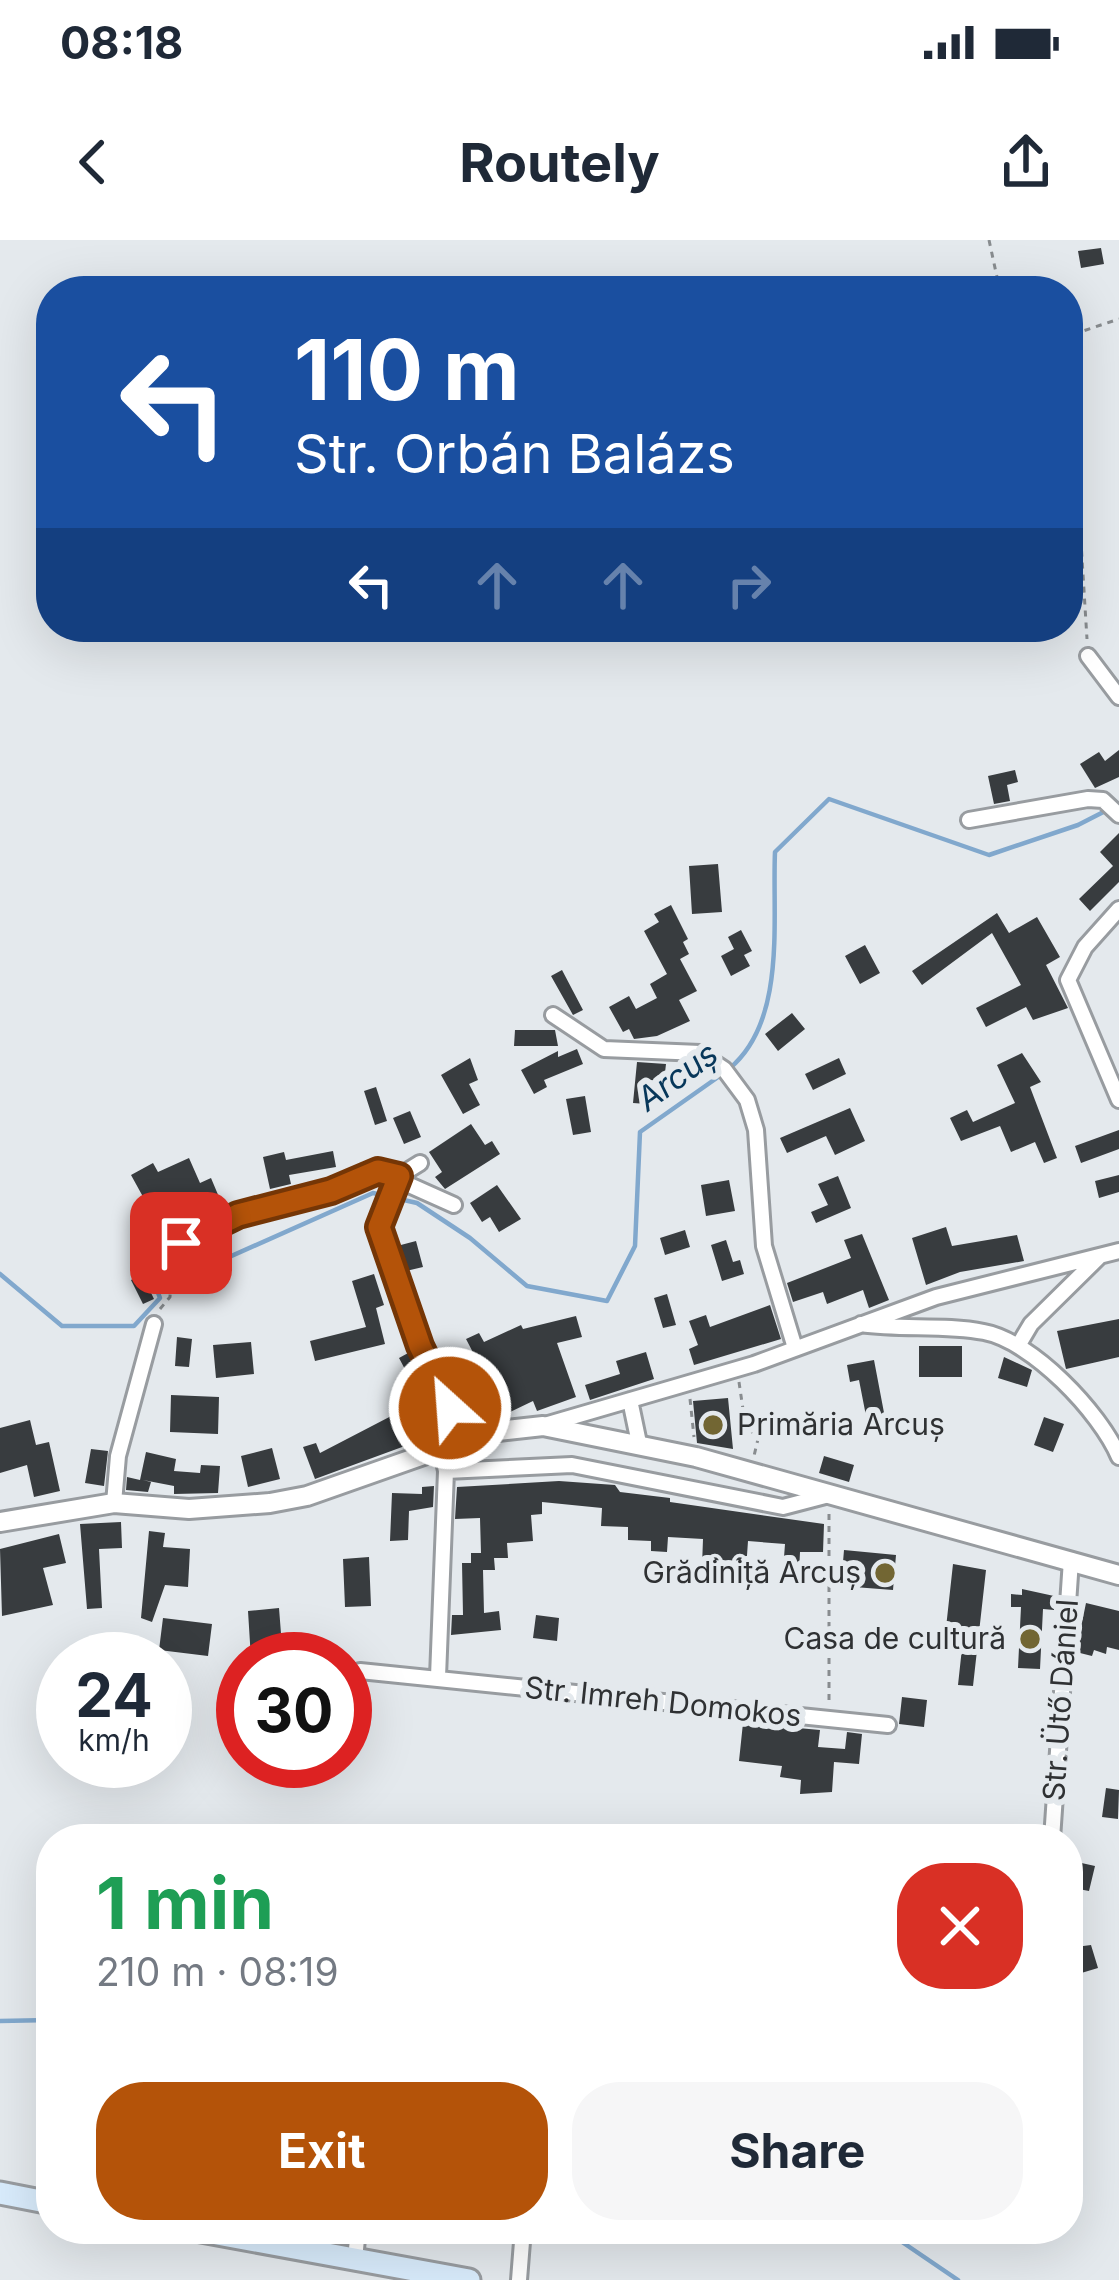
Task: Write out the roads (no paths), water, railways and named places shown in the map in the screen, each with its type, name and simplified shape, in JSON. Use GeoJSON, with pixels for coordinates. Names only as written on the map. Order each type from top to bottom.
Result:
{"type":"FeatureCollection","features":[{"type":"Feature","properties":{"kind":"main road"},"geometry":{"type":"LineString","coordinates":[[0,2193],[36,2200]]}},
{"type":"Feature","properties":{"kind":"main road"},"geometry":{"type":"LineString","coordinates":[[275,2244],[469,2280]]}},
{"type":"Feature","properties":{"kind":"street"},"geometry":{"type":"LineString","coordinates":[[1088,656],[1119,697]]}},
{"type":"Feature","properties":{"kind":"street"},"geometry":{"type":"LineString","coordinates":[[969,820],[1088,800],[1114,810]]}},
{"type":"Feature","properties":{"kind":"street"},"geometry":{"type":"LineString","coordinates":[[1119,909],[1084,947],[1068,980],[1119,1100]]}},
{"type":"Feature","properties":{"kind":"street"},"geometry":{"type":"LineString","coordinates":[[553,1015],[604,1049],[700,1052],[726,1072],[747,1100],[756,1130],[764,1246],[795,1348]]}},
{"type":"Feature","properties":{"kind":"street"},"geometry":{"type":"LineString","coordinates":[[420,1162],[399,1176],[379,1227],[420,1346],[465,1439]]}},
{"type":"Feature","properties":{"kind":"street"},"geometry":{"type":"LineString","coordinates":[[158,1261],[169,1261],[181,1243],[238,1215],[331,1191],[378,1171],[399,1176],[454,1205]]}},
{"type":"Feature","properties":{"kind":"street"},"geometry":{"type":"LineString","coordinates":[[0,1522],[113,1503],[209,1509],[307,1496],[465,1439],[543,1426],[732,1370],[936,1297],[1119,1251]]}},
{"type":"Feature","properties":{"kind":"street"},"geometry":{"type":"LineString","coordinates":[[1018,1346],[1031,1324],[1100,1256]]}},
{"type":"Feature","properties":{"kind":"street"},"geometry":{"type":"LineString","coordinates":[[113,1503],[118,1456],[154,1324]]}},
{"type":"Feature","properties":{"kind":"street"},"geometry":{"type":"LineString","coordinates":[[860,1324],[980,1330],[1018,1346],[1083,1401],[1119,1457]]}},
{"type":"Feature","properties":{"kind":"street"},"geometry":{"type":"LineString","coordinates":[[630,1400],[639,1443]]}},
{"type":"Feature","properties":{"kind":"street"},"geometry":{"type":"LineString","coordinates":[[543,1426],[752,1467],[829,1495],[1119,1575]]}},
{"type":"Feature","properties":{"kind":"street"},"geometry":{"type":"LineString","coordinates":[[438,1677],[446,1471],[441,1448]]}},
{"type":"Feature","properties":{"kind":"street"},"geometry":{"type":"LineString","coordinates":[[446,1471],[572,1466],[784,1508],[829,1495]]}},
{"type":"Feature","properties":{"kind":"street","name":"Str. Ütő Dániel"},"geometry":{"type":"LineString","coordinates":[[1053,1824],[1071,1560]]}},
{"type":"Feature","properties":{"kind":"street","name":"Str. Imreh Domokos"},"geometry":{"type":"LineString","coordinates":[[372,1672],[888,1725]]}},
{"type":"Feature","properties":{"kind":"street"},"geometry":{"type":"LineString","coordinates":[[355,2259],[356,2244]]}},
{"type":"Feature","properties":{"kind":"street"},"geometry":{"type":"LineString","coordinates":[[519,2280],[522,2244]]}},
{"type":"Feature","properties":{"kind":"waterway","name":"Arcuș"},"geometry":{"type":"LineString","coordinates":[[730,1068],[748,1048],[768,996],[775,852],[829,799],[989,855],[1078,825],[1119,804]]}},
{"type":"Feature","properties":{"kind":"waterway","name":"Arcuș"},"geometry":{"type":"LineString","coordinates":[[0,1274],[62,1326],[134,1326],[160,1298],[154,1282],[191,1274],[373,1193],[417,1203],[470,1238],[527,1286],[607,1301],[635,1246],[640,1132],[721,1075]]}},
{"type":"Feature","properties":{"kind":"waterway"},"geometry":{"type":"LineString","coordinates":[[0,2021],[36,2020]]}},
{"type":"Feature","properties":{"kind":"waterway"},"geometry":{"type":"LineString","coordinates":[[905,2244],[958,2280]]}},
{"type":"Feature","properties":{"kind":"place","name":"Primăria Arcuș"},"geometry":{"type":"Point","coordinates":[713,1425]}},
{"type":"Feature","properties":{"kind":"place","name":"Grădiniță Arcuș"},"geometry":{"type":"Point","coordinates":[885,1573]}},
{"type":"Feature","properties":{"kind":"place","name":"Casa de cultură"},"geometry":{"type":"Point","coordinates":[1030,1639]}}]}
